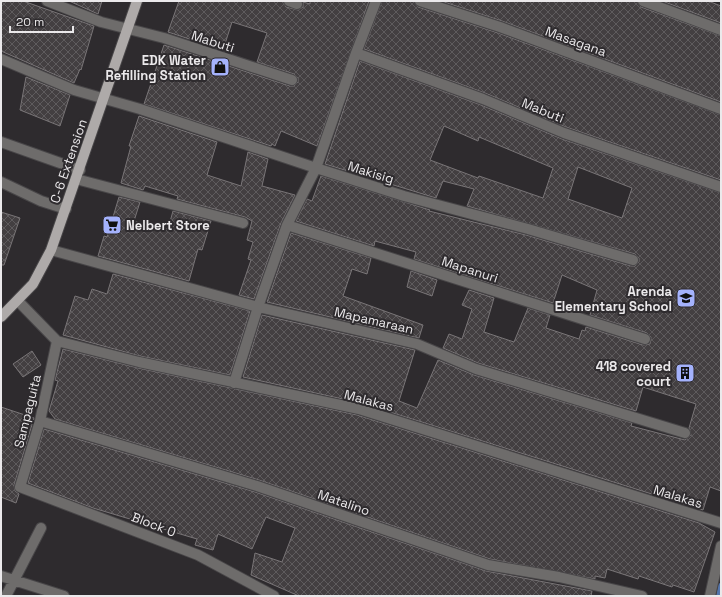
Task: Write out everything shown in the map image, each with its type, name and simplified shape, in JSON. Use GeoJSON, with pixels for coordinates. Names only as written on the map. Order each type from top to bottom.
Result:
{"type":"FeatureCollection","features":[{"type":"Feature","properties":{"kind":"main road","name":"C-6 Extension"},"geometry":{"type":"LineString","coordinates":[[1,317],[33,284],[51,250],[137,1]]}},
{"type":"Feature","properties":{"kind":"street","name":"Mabuti"},"geometry":{"type":"LineString","coordinates":[[47,1],[101,22],[127,28],[292,80]]}},
{"type":"Feature","properties":{"kind":"street"},"geometry":{"type":"LineString","coordinates":[[234,383],[258,307],[287,225],[316,168],[356,53],[376,1]]}},
{"type":"Feature","properties":{"kind":"street","name":"Masagana"},"geometry":{"type":"LineString","coordinates":[[420,1],[500,27],[721,109]]}},
{"type":"Feature","properties":{"kind":"street"},"geometry":{"type":"LineString","coordinates":[[643,1],[721,30]]}},
{"type":"Feature","properties":{"kind":"street","name":"Mabuti"},"geometry":{"type":"LineString","coordinates":[[356,53],[483,99],[564,133],[721,187]]}},
{"type":"Feature","properties":{"kind":"street","name":"Makisig"},"geometry":{"type":"LineString","coordinates":[[1,59],[74,90],[103,98],[404,196],[528,228],[633,260]]}},
{"type":"Feature","properties":{"kind":"street"},"geometry":{"type":"LineString","coordinates":[[1,142],[78,174],[243,223]]}},
{"type":"Feature","properties":{"kind":"street"},"geometry":{"type":"LineString","coordinates":[[1,182],[66,210]]}},
{"type":"Feature","properties":{"kind":"street","name":"Mapanuri"},"geometry":{"type":"LineString","coordinates":[[287,225],[645,339]]}},
{"type":"Feature","properties":{"kind":"street","name":"Mapamaraan"},"geometry":{"type":"LineString","coordinates":[[51,250],[258,307],[417,344],[476,369],[685,433]]}},
{"type":"Feature","properties":{"kind":"street"},"geometry":{"type":"LineString","coordinates":[[18,301],[57,341]]}},
{"type":"Feature","properties":{"kind":"street","name":"Malakas"},"geometry":{"type":"LineString","coordinates":[[57,341],[139,362],[359,409],[721,523]]}},
{"type":"Feature","properties":{"kind":"street","name":"Sampaguita"},"geometry":{"type":"LineString","coordinates":[[20,487],[40,422],[57,341]]}},
{"type":"Feature","properties":{"kind":"street","name":"Matalino"},"geometry":{"type":"LineString","coordinates":[[40,422],[257,486],[488,565],[559,577],[642,596]]}},
{"type":"Feature","properties":{"kind":"street","name":"Block 0"},"geometry":{"type":"LineString","coordinates":[[20,487],[198,555],[264,594],[274,596]]}},
{"type":"Feature","properties":{"kind":"street"},"geometry":{"type":"LineString","coordinates":[[6,596],[41,528]]}},
{"type":"Feature","properties":{"kind":"street"},"geometry":{"type":"LineString","coordinates":[[710,596],[721,546]]}},
{"type":"Feature","properties":{"kind":"street"},"geometry":{"type":"LineString","coordinates":[[1,576],[64,596]]}},
{"type":"Feature","properties":{"kind":"building"},"geometry":{"type":"Polygon","coordinates":[[[1,1],[23,1],[94,26],[81,70],[80,69],[74,83],[1,51],[1,1]]]}},
{"type":"Feature","properties":{"kind":"building"},"geometry":{"type":"Polygon","coordinates":[[[69,1],[102,1],[98,14],[69,1]]]}},
{"type":"Feature","properties":{"kind":"building"},"geometry":{"type":"Polygon","coordinates":[[[179,1],[283,1],[286,7],[298,10],[303,7],[303,2],[310,4],[310,1],[369,1],[317,146],[281,131],[275,146],[272,144],[271,146],[144,104],[164,45],[290,86],[294,86],[298,82],[298,78],[294,74],[257,62],[267,33],[232,22],[223,50],[168,32],[179,1]]]}},
{"type":"Feature","properties":{"kind":"building"},"geometry":{"type":"Polygon","coordinates":[[[382,1],[414,1],[418,7],[498,33],[721,115],[721,180],[566,127],[485,93],[364,49],[382,1]]]}},
{"type":"Feature","properties":{"kind":"building"},"geometry":{"type":"Polygon","coordinates":[[[441,1],[637,1],[641,7],[721,36],[721,102],[502,21],[441,1]]]}},
{"type":"Feature","properties":{"kind":"building"},"geometry":{"type":"Polygon","coordinates":[[[662,1],[708,1],[721,6],[721,23],[662,1]]]}},
{"type":"Feature","properties":{"kind":"building"},"geometry":{"type":"Polygon","coordinates":[[[360,61],[481,105],[562,139],[721,193],[721,491],[710,487],[703,510],[361,403],[243,377],[262,315],[415,350],[399,401],[417,408],[438,360],[474,375],[632,423],[631,426],[685,440],[691,435],[689,428],[696,404],[643,387],[636,411],[478,363],[443,348],[449,334],[462,339],[472,309],[462,305],[469,290],[494,298],[484,332],[514,342],[528,308],[550,315],[546,328],[579,339],[582,330],[585,331],[586,327],[643,345],[650,344],[651,337],[647,333],[590,315],[597,290],[562,275],[553,303],[414,259],[416,252],[375,241],[374,246],[296,221],[307,199],[312,201],[321,176],[430,210],[429,211],[526,235],[631,266],[635,266],[639,262],[639,258],[635,254],[467,206],[474,189],[443,181],[436,198],[325,164],[360,61]],[[444,126],[430,160],[478,178],[479,176],[543,198],[553,168],[479,137],[478,141],[444,126]],[[578,167],[568,199],[622,218],[632,188],[578,167]]]}},
{"type":"Feature","properties":{"kind":"building"},"geometry":{"type":"Polygon","coordinates":[[[26,77],[70,95],[60,126],[20,110],[26,77]]]}},
{"type":"Feature","properties":{"kind":"building"},"geometry":{"type":"Polygon","coordinates":[[[139,116],[217,142],[207,175],[241,186],[248,152],[268,159],[262,186],[295,195],[281,223],[254,299],[239,295],[251,260],[248,259],[253,242],[247,240],[252,221],[245,217],[177,199],[178,196],[145,186],[143,190],[121,183],[131,146],[129,146],[139,116]]]}},
{"type":"Feature","properties":{"kind":"building"},"geometry":{"type":"Polygon","coordinates":[[[119,197],[140,202],[134,221],[168,229],[173,211],[211,221],[202,250],[198,249],[189,281],[98,256],[104,236],[107,237],[119,197]]]}},
{"type":"Feature","properties":{"kind":"building"},"geometry":{"type":"Polygon","coordinates":[[[1,212],[20,218],[4,265],[1,265],[1,212]]]}},
{"type":"Feature","properties":{"kind":"building"},"geometry":{"type":"Polygon","coordinates":[[[291,233],[371,258],[367,274],[352,269],[343,296],[423,325],[419,338],[267,302],[291,233]]]}},
{"type":"Feature","properties":{"kind":"building"},"geometry":{"type":"Polygon","coordinates":[[[411,271],[437,280],[432,296],[407,287],[411,271]]]}},
{"type":"Feature","properties":{"kind":"building"},"geometry":{"type":"Polygon","coordinates":[[[113,274],[250,311],[230,375],[140,356],[63,335],[75,296],[88,300],[92,289],[107,294],[113,274]]]}},
{"type":"Feature","properties":{"kind":"building"},"geometry":{"type":"Polygon","coordinates":[[[63,349],[138,368],[357,415],[699,523],[715,532],[694,592],[673,585],[672,587],[639,576],[638,579],[607,569],[605,578],[595,576],[595,579],[490,559],[259,480],[55,419],[49,411],[58,381],[55,380],[63,349]]]}},
{"type":"Feature","properties":{"kind":"building"},"geometry":{"type":"Polygon","coordinates":[[[32,351],[41,365],[23,377],[13,364],[32,351]]]}},
{"type":"Feature","properties":{"kind":"building"},"geometry":{"type":"Polygon","coordinates":[[[1,407],[34,418],[14,485],[15,491],[19,494],[16,503],[1,497],[1,407]]]}},
{"type":"Feature","properties":{"kind":"building"},"geometry":{"type":"Polygon","coordinates":[[[44,429],[255,492],[486,571],[592,591],[591,596],[299,596],[251,575],[255,553],[282,562],[295,528],[266,517],[252,549],[218,534],[213,550],[195,545],[197,539],[93,508],[28,483],[44,429]]]}},
{"type":"Feature","properties":{"kind":"waterway"},"geometry":{"type":"LineString","coordinates":[[719,596],[721,586]]}},
{"type":"Feature","properties":{"kind":"place","name":"EDK Water Refilling Station"},"geometry":{"type":"Point","coordinates":[220,67]}},
{"type":"Feature","properties":{"kind":"place","name":"Nelbert Store"},"geometry":{"type":"Point","coordinates":[112,225]}},
{"type":"Feature","properties":{"kind":"place","name":"Arenda Elementary School"},"geometry":{"type":"Point","coordinates":[686,298]}},
{"type":"Feature","properties":{"kind":"place","name":"418 covered court"},"geometry":{"type":"Point","coordinates":[685,373]}}]}
